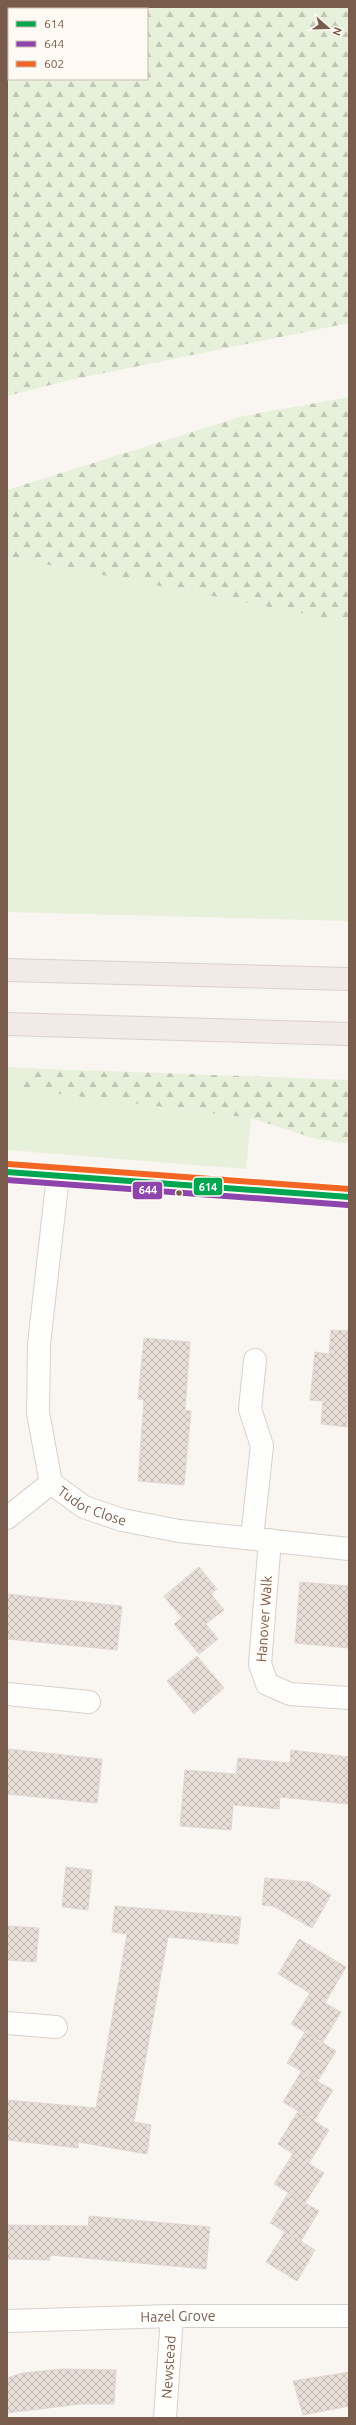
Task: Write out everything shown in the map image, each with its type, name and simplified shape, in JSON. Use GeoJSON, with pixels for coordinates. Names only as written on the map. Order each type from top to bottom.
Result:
{"type":"FeatureCollection","features":[{"type":"Feature","properties":{"kind":"highway"},"geometry":{"type":"LineString","coordinates":[[7,970],[349,979]]}},
{"type":"Feature","properties":{"kind":"highway"},"geometry":{"type":"LineString","coordinates":[[7,1024],[349,1034]]}},
{"type":"Feature","properties":{"kind":"main road"},"geometry":{"type":"LineString","coordinates":[[7,1172],[349,1198]]}},
{"type":"Feature","properties":{"kind":"street","name":"Tudor Close"},"geometry":{"type":"LineString","coordinates":[[58,1176],[39,1344],[38,1413],[51,1483],[84,1507],[122,1520],[179,1531],[349,1549]]}},
{"type":"Feature","properties":{"kind":"street"},"geometry":{"type":"LineString","coordinates":[[255,1360],[250,1409],[262,1446],[261,1539]]}},
{"type":"Feature","properties":{"kind":"street"},"geometry":{"type":"LineString","coordinates":[[7,1518],[51,1483]]}},
{"type":"Feature","properties":{"kind":"street","name":"Hanover Walk"},"geometry":{"type":"LineString","coordinates":[[261,1539],[260,1664],[266,1684],[290,1694],[349,1698]]}},
{"type":"Feature","properties":{"kind":"street"},"geometry":{"type":"LineString","coordinates":[[7,1694],[89,1702]]}},
{"type":"Feature","properties":{"kind":"street"},"geometry":{"type":"LineString","coordinates":[[7,2023],[56,2027]]}},
{"type":"Feature","properties":{"kind":"street","name":"Hazel Grove"},"geometry":{"type":"LineString","coordinates":[[7,2321],[172,2316],[349,2316]]}},
{"type":"Feature","properties":{"kind":"street","name":"Newstead"},"geometry":{"type":"LineString","coordinates":[[165,2418],[172,2316]]}},
{"type":"Feature","properties":{"kind":"green space"},"geometry":{"type":"Polygon","coordinates":[[[7,7],[349,7],[349,323],[70,380],[7,396],[7,7]]]}},
{"type":"Feature","properties":{"kind":"green space"},"geometry":{"type":"Polygon","coordinates":[[[349,397],[349,622],[7,557],[7,490],[243,416],[349,397]]]}},
{"type":"Feature","properties":{"kind":"green space"},"geometry":{"type":"Polygon","coordinates":[[[7,557],[349,622],[349,921],[7,912],[7,557]]]}},
{"type":"Feature","properties":{"kind":"green space"},"geometry":{"type":"Polygon","coordinates":[[[7,1067],[20,1068],[20,1089],[251,1118],[246,1169],[7,1150],[7,1067]]]}},
{"type":"Feature","properties":{"kind":"green space"},"geometry":{"type":"Polygon","coordinates":[[[20,1068],[349,1080],[349,1144],[317,1139],[251,1118],[20,1089],[20,1068]]]}},
{"type":"Feature","properties":{"kind":"building"},"geometry":{"type":"Polygon","coordinates":[[[331,1330],[349,1331],[347,1427],[321,1424],[323,1401],[310,1400],[315,1352],[329,1354],[331,1330]]]}},
{"type":"Feature","properties":{"kind":"building"},"geometry":{"type":"Polygon","coordinates":[[[144,1338],[190,1342],[185,1410],[191,1411],[184,1485],[138,1481],[144,1400],[138,1399],[144,1338]]]}},
{"type":"Feature","properties":{"kind":"building"},"geometry":{"type":"Polygon","coordinates":[[[199,1567],[217,1589],[211,1594],[224,1610],[206,1624],[218,1639],[199,1654],[174,1624],[182,1618],[164,1596],[199,1567]]]}},
{"type":"Feature","properties":{"kind":"building"},"geometry":{"type":"Polygon","coordinates":[[[300,1582],[349,1586],[349,1648],[295,1643],[300,1582]]]}},
{"type":"Feature","properties":{"kind":"building"},"geometry":{"type":"Polygon","coordinates":[[[7,1594],[122,1606],[117,1650],[7,1639],[7,1594]]]}},
{"type":"Feature","properties":{"kind":"building"},"geometry":{"type":"Polygon","coordinates":[[[197,1656],[224,1688],[194,1714],[167,1681],[197,1656]]]}},
{"type":"Feature","properties":{"kind":"building"},"geometry":{"type":"Polygon","coordinates":[[[7,1749],[102,1759],[97,1803],[7,1794],[7,1749]]]}},
{"type":"Feature","properties":{"kind":"building"},"geometry":{"type":"Polygon","coordinates":[[[291,1750],[349,1757],[349,1804],[280,1797],[279,1809],[233,1805],[231,1830],[180,1826],[185,1770],[236,1774],[238,1758],[290,1763],[291,1750]]]}},
{"type":"Feature","properties":{"kind":"building"},"geometry":{"type":"Polygon","coordinates":[[[66,1867],[92,1870],[88,1910],[62,1907],[66,1867]]]}},
{"type":"Feature","properties":{"kind":"building"},"geometry":{"type":"Polygon","coordinates":[[[265,1878],[309,1882],[331,1895],[312,1928],[273,1906],[262,1905],[265,1878]]]}},
{"type":"Feature","properties":{"kind":"building"},"geometry":{"type":"Polygon","coordinates":[[[115,1906],[241,1917],[238,1944],[168,1937],[134,2122],[151,2125],[147,2154],[78,2142],[78,2148],[7,2140],[7,2100],[96,2108],[127,1934],[112,1932],[115,1906]]]}},
{"type":"Feature","properties":{"kind":"building"},"geometry":{"type":"Polygon","coordinates":[[[7,1926],[39,1928],[36,1962],[7,1960],[7,1926]]]}},
{"type":"Feature","properties":{"kind":"building"},"geometry":{"type":"Polygon","coordinates":[[[299,1939],[346,1967],[325,2003],[341,2012],[323,2042],[310,2035],[336,2051],[318,2081],[287,2063],[305,2032],[291,2024],[310,1993],[278,1974],[299,1939]]]}},
{"type":"Feature","properties":{"kind":"building"},"geometry":{"type":"Polygon","coordinates":[[[301,2072],[333,2090],[314,2121],[329,2130],[309,2163],[305,2161],[324,2173],[305,2203],[319,2211],[301,2241],[270,2223],[288,2193],[301,2200],[274,2184],[293,2154],[278,2144],[298,2111],[310,2118],[283,2102],[301,2072]]]}},
{"type":"Feature","properties":{"kind":"building"},"geometry":{"type":"Polygon","coordinates":[[[89,2216],[210,2227],[206,2269],[50,2255],[50,2260],[7,2259],[7,2225],[88,2226],[89,2216]]]}},
{"type":"Feature","properties":{"kind":"building"},"geometry":{"type":"Polygon","coordinates":[[[285,2232],[315,2250],[297,2281],[266,2262],[285,2232]]]}},
{"type":"Feature","properties":{"kind":"building"},"geometry":{"type":"Polygon","coordinates":[[[62,2369],[116,2370],[114,2404],[80,2404],[7,2413],[7,2378],[23,2373],[62,2369]]]}},
{"type":"Feature","properties":{"kind":"building"},"geometry":{"type":"Polygon","coordinates":[[[349,2372],[349,2406],[303,2415],[293,2381],[349,2372]]]}},
{"type":"Feature","properties":{"kind":"transit line","name":"602"},"geometry":{"type":"LineString","coordinates":[[8,1164],[349,1189]]}},
{"type":"Feature","properties":{"kind":"transit line","name":"614"},"geometry":{"type":"LineString","coordinates":[[7,1172],[349,1197]]}},
{"type":"Feature","properties":{"kind":"transit line","name":"644"},"geometry":{"type":"LineString","coordinates":[[7,1180],[348,1205]]}}]}
